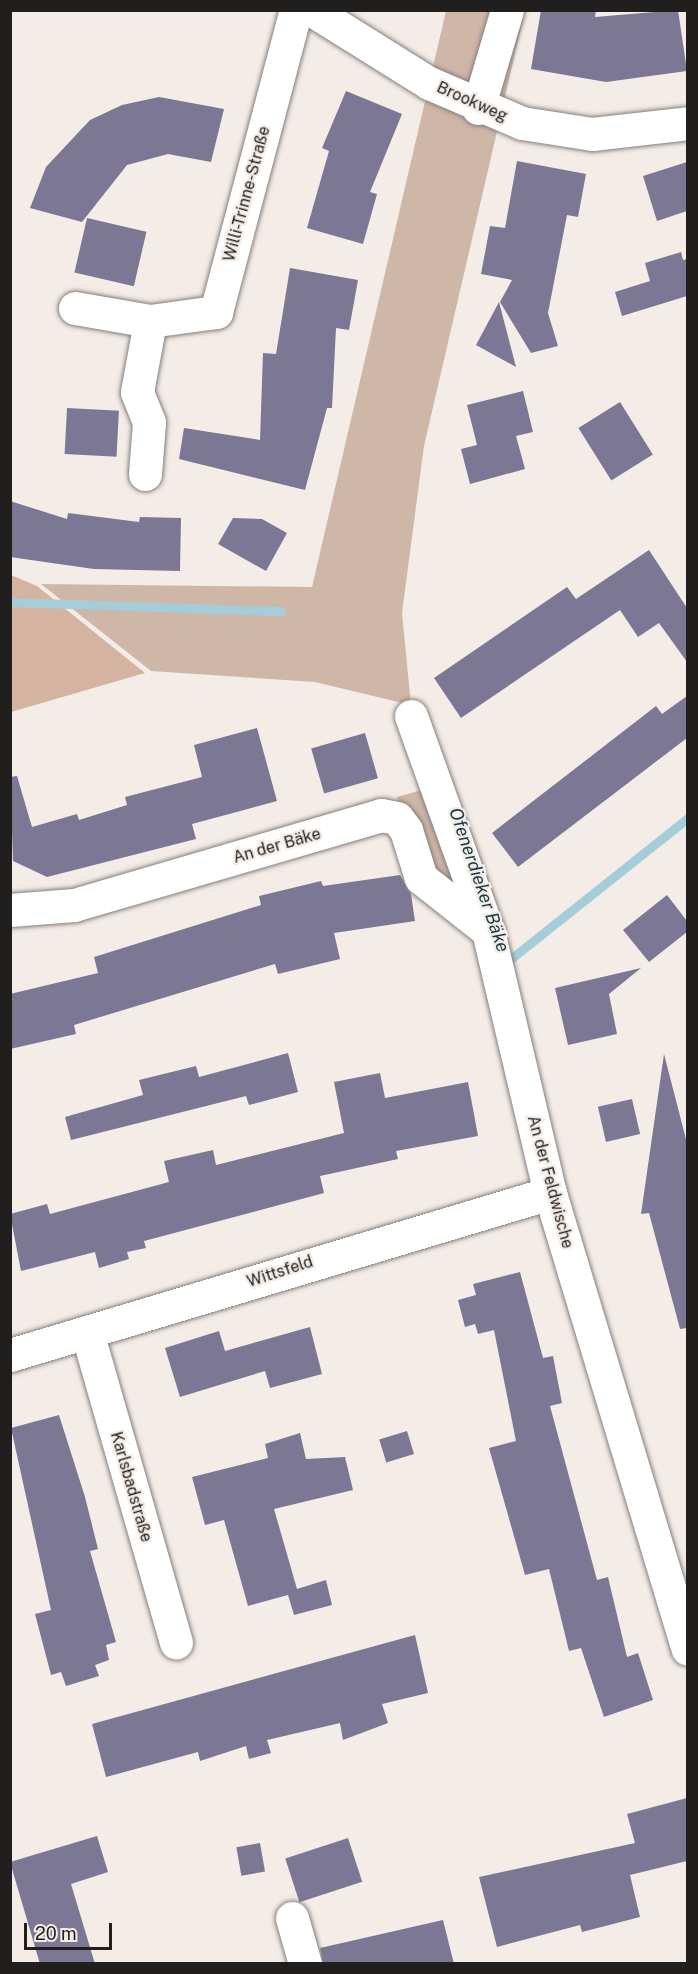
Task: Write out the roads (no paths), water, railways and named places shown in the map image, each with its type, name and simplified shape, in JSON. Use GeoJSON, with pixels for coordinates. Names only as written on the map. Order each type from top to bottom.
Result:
{"type":"FeatureCollection","features":[{"type":"Feature","properties":{"kind":"street","name":"Willi-Trinne-Straße"},"geometry":{"type":"LineString","coordinates":[[75,308],[150,321],[216,312],[296,10]]}},
{"type":"Feature","properties":{"kind":"street","name":"Brookweg"},"geometry":{"type":"LineString","coordinates":[[312,10],[478,108],[532,126],[592,134],[687,123]]}},
{"type":"Feature","properties":{"kind":"street"},"geometry":{"type":"LineString","coordinates":[[478,108],[507,10]]}},
{"type":"Feature","properties":{"kind":"street"},"geometry":{"type":"LineString","coordinates":[[145,474],[149,422],[137,392],[150,321]]}},
{"type":"Feature","properties":{"kind":"street","name":"An der Feldwische"},"geometry":{"type":"LineString","coordinates":[[411,716],[488,931],[550,1193],[687,1649]]}},
{"type":"Feature","properties":{"kind":"street","name":"An der Bäke"},"geometry":{"type":"LineString","coordinates":[[10,910],[74,905],[381,815],[397,818],[406,830],[421,878],[488,931]]}},
{"type":"Feature","properties":{"kind":"street","name":"Wittsfeld"},"geometry":{"type":"LineString","coordinates":[[10,1355],[550,1193]]}},
{"type":"Feature","properties":{"kind":"street","name":"Karlsbadstraße"},"geometry":{"type":"LineString","coordinates":[[87,1332],[176,1642]]}},
{"type":"Feature","properties":{"kind":"street"},"geometry":{"type":"LineString","coordinates":[[292,1918],[305,1964]]}},
{"type":"Feature","properties":{"kind":"waterway","name":"Ofenerdieker Bäke"},"geometry":{"type":"LineString","coordinates":[[10,602],[281,611]]}},
{"type":"Feature","properties":{"kind":"waterway","name":"Ofenerdieker Bäke"},"geometry":{"type":"LineString","coordinates":[[505,954],[508,961],[688,818]]}}]}
